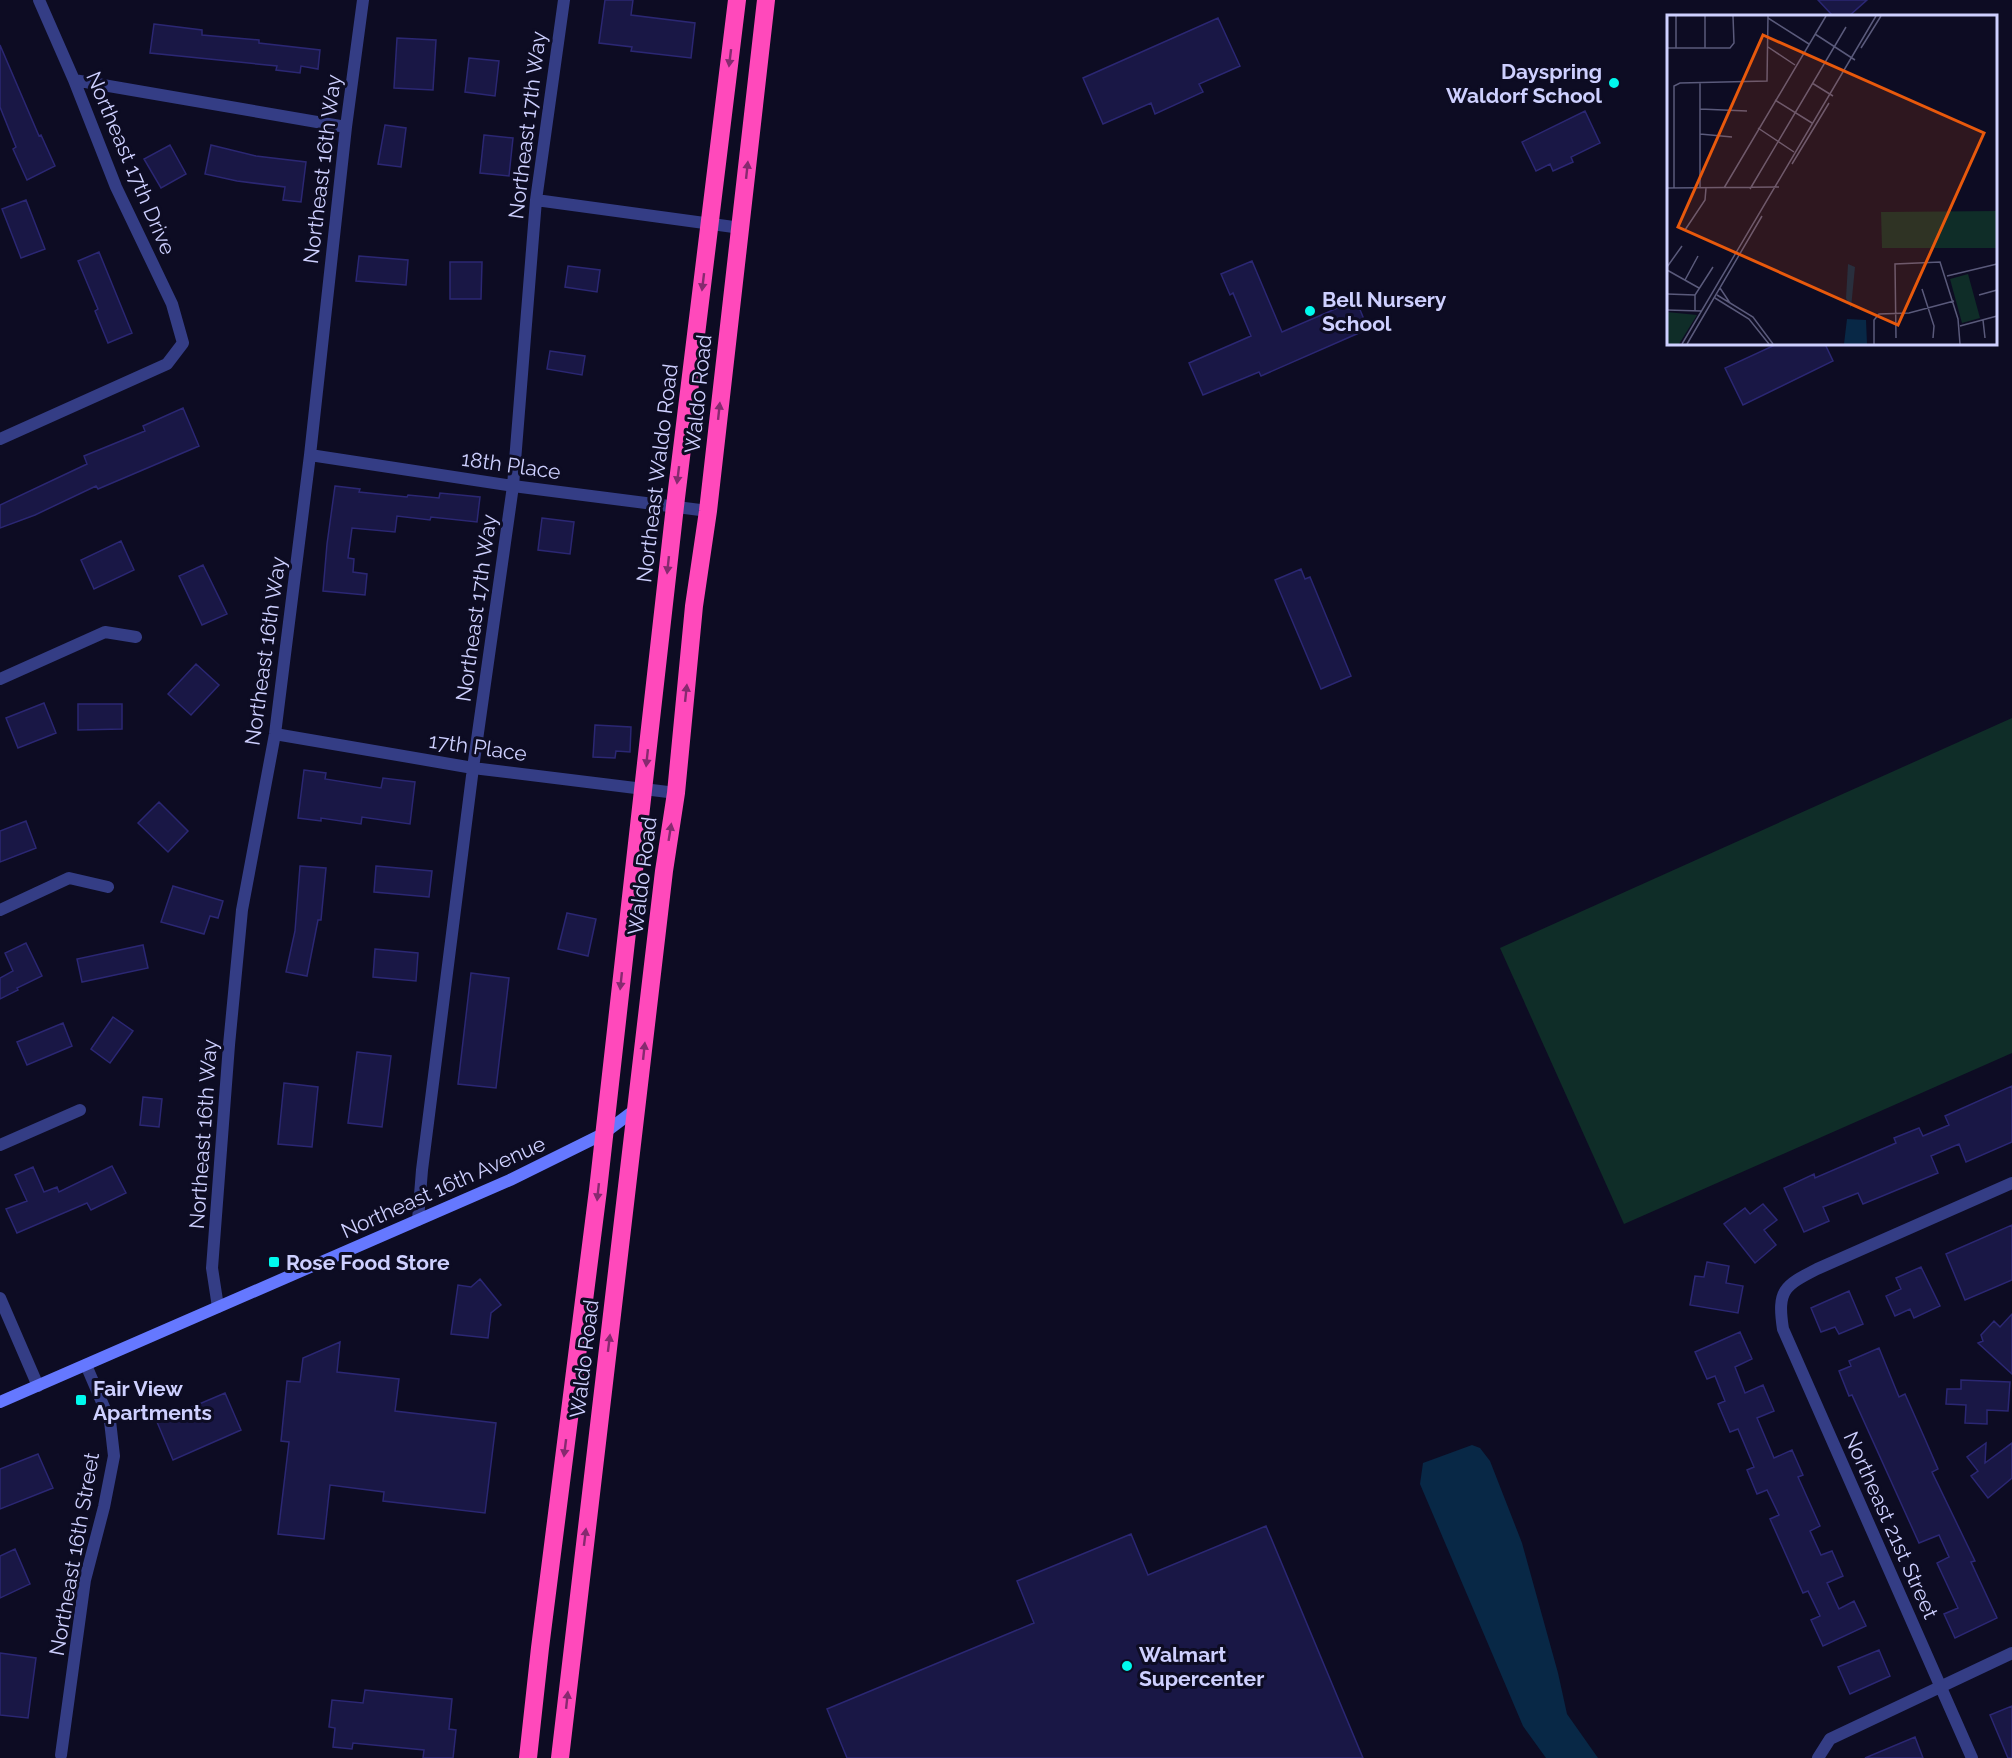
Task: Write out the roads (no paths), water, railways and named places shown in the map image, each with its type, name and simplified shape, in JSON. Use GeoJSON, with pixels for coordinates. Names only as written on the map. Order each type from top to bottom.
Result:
{"type":"FeatureCollection","features":[{"type":"Feature","properties":{"kind":"highway","name":"Northeast Waldo Road"},"geometry":{"type":"LineString","coordinates":[[624,952],[675,506],[737,0]]}},
{"type":"Feature","properties":{"kind":"highway","name":"Waldo Road"},"geometry":{"type":"LineString","coordinates":[[560,1758],[664,871],[676,794],[694,606],[708,511],[766,0]]}},
{"type":"Feature","properties":{"kind":"highway","name":"Waldo Road"},"geometry":{"type":"LineString","coordinates":[[528,1758],[598,1190],[624,952]]}},
{"type":"Feature","properties":{"kind":"street","name":"Northeast 17th Drive"},"geometry":{"type":"LineString","coordinates":[[0,439],[168,364],[183,343],[172,304],[116,187],[74,80],[39,0]]}},
{"type":"Feature","properties":{"kind":"street","name":"Northeast 16th Way"},"geometry":{"type":"LineString","coordinates":[[218,1307],[212,1268],[242,910],[275,734],[363,0]]}},
{"type":"Feature","properties":{"kind":"street","name":"Northeast 17th Way"},"geometry":{"type":"LineString","coordinates":[[418,1220],[422,1170],[473,768],[513,486],[536,200],[564,0]]}},
{"type":"Feature","properties":{"kind":"street"},"geometry":{"type":"LineString","coordinates":[[74,80],[346,127]]}},
{"type":"Feature","properties":{"kind":"street"},"geometry":{"type":"LineString","coordinates":[[536,200],[741,228]]}},
{"type":"Feature","properties":{"kind":"street","name":"18th Place"},"geometry":{"type":"LineString","coordinates":[[310,454],[513,486],[708,511]]}},
{"type":"Feature","properties":{"kind":"street"},"geometry":{"type":"LineString","coordinates":[[0,679],[105,632],[136,637]]}},
{"type":"Feature","properties":{"kind":"street","name":"17th Place"},"geometry":{"type":"LineString","coordinates":[[275,734],[473,768],[676,794]]}},
{"type":"Feature","properties":{"kind":"street"},"geometry":{"type":"LineString","coordinates":[[0,910],[69,878],[108,887]]}},
{"type":"Feature","properties":{"kind":"street"},"geometry":{"type":"LineString","coordinates":[[603,1134],[636,1109]]}},
{"type":"Feature","properties":{"kind":"street"},"geometry":{"type":"LineString","coordinates":[[0,1145],[80,1110]]}},
{"type":"Feature","properties":{"kind":"street"},"geometry":{"type":"LineString","coordinates":[[603,1134],[634,1132]]}},
{"type":"Feature","properties":{"kind":"street","name":"Northeast 16th Avenue"},"geometry":{"type":"LineString","coordinates":[[0,1402],[510,1180],[603,1134]]}},
{"type":"Feature","properties":{"kind":"street","name":"Northeast 21st Street"},"geometry":{"type":"LineString","coordinates":[[1972,1758],[1783,1329],[1779,1306],[1789,1284],[1817,1269],[2012,1183]]}},
{"type":"Feature","properties":{"kind":"street"},"geometry":{"type":"LineString","coordinates":[[0,1298],[38,1386]]}},
{"type":"Feature","properties":{"kind":"street","name":"Northeast 16th Street"},"geometry":{"type":"LineString","coordinates":[[61,1755],[85,1580],[104,1507],[114,1456],[110,1421],[86,1365]]}},
{"type":"Feature","properties":{"kind":"street"},"geometry":{"type":"LineString","coordinates":[[1818,1758],[1830,1739],[2012,1653]]}},
{"type":"Feature","properties":{"kind":"water"},"geometry":{"type":"Polygon","coordinates":[[[1472,1445],[1480,1448],[1490,1461],[1522,1543],[1567,1714],[1598,1758],[1546,1758],[1523,1726],[1420,1484],[1423,1463],[1472,1445]]]}},
{"type":"Feature","properties":{"kind":"place","name":"Dayspring Waldorf School"},"geometry":{"type":"Point","coordinates":[1614,83]}},
{"type":"Feature","properties":{"kind":"place","name":"Bell Nursery School"},"geometry":{"type":"Point","coordinates":[1310,311]}},
{"type":"Feature","properties":{"kind":"place","name":"Rose Food Store"},"geometry":{"type":"Point","coordinates":[274,1262]}},
{"type":"Feature","properties":{"kind":"place","name":"Fair View Apartments"},"geometry":{"type":"Point","coordinates":[81,1400]}},
{"type":"Feature","properties":{"kind":"place","name":"Walmart Supercenter"},"geometry":{"type":"Point","coordinates":[1127,1666]}}]}
